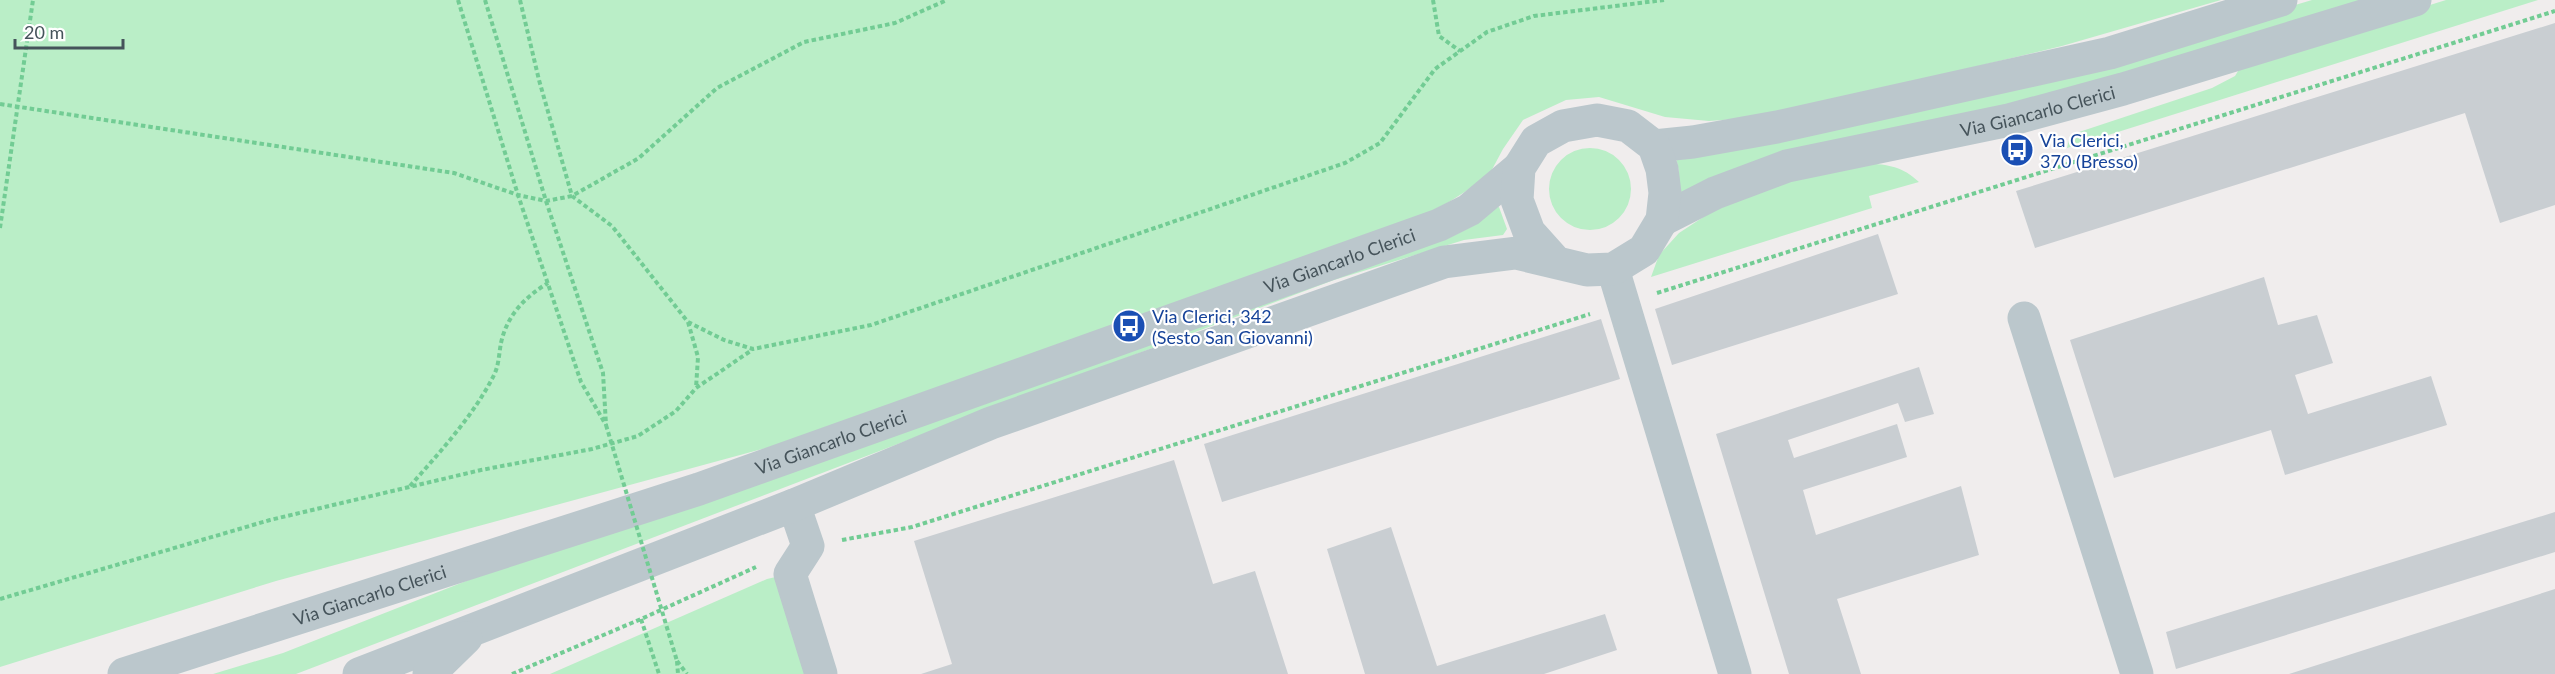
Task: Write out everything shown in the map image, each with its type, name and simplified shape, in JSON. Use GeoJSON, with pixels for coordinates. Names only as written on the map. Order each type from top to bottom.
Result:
{"type":"FeatureCollection","features":[{"type":"Feature","properties":{"kind":"street"},"geometry":{"type":"LineString","coordinates":[[1653,146],[1693,142],[1777,127],[2110,52],[2281,0]]}},
{"type":"Feature","properties":{"kind":"street","name":"Via Giancarlo Clerici"},"geometry":{"type":"LineString","coordinates":[[1662,220],[1715,194],[1787,166],[2009,120],[2123,89],[2415,0]]}},
{"type":"Feature","properties":{"kind":"street"},"geometry":{"type":"LineString","coordinates":[[1597,120],[1628,126],[1653,146],[1662,169],[1665,193],[1662,220],[1644,250],[1613,269],[1587,270],[1555,261],[1529,232],[1517,200],[1519,168],[1536,141],[1563,126],[1597,120]]}},
{"type":"Feature","properties":{"kind":"street","name":"Via Giancarlo Clerici"},"geometry":{"type":"LineString","coordinates":[[124,674],[699,489],[1439,225],[1469,210],[1519,168]]}},
{"type":"Feature","properties":{"kind":"street","name":"Via Giancarlo Clerici"},"geometry":{"type":"LineString","coordinates":[[359,674],[794,505],[991,423],[1444,262],[1516,253],[1555,261]]}},
{"type":"Feature","properties":{"kind":"street"},"geometry":{"type":"LineString","coordinates":[[1613,269],[1736,674]]}},
{"type":"Feature","properties":{"kind":"street"},"geometry":{"type":"LineString","coordinates":[[2024,318],[2137,674]]}},
{"type":"Feature","properties":{"kind":"street"},"geometry":{"type":"LineString","coordinates":[[794,505],[808,546],[790,574],[821,674]]}},
{"type":"Feature","properties":{"kind":"street","name":"Via Giancarlo Clerici"},"geometry":{"type":"LineString","coordinates":[[429,674],[477,627]]}},
{"type":"Feature","properties":{"kind":"path"},"geometry":{"type":"LineString","coordinates":[[0,228],[33,0]]}},
{"type":"Feature","properties":{"kind":"path"},"geometry":{"type":"LineString","coordinates":[[458,0],[518,195],[581,382],[606,426],[678,674]]}},
{"type":"Feature","properties":{"kind":"path"},"geometry":{"type":"LineString","coordinates":[[485,0],[546,201],[603,373],[606,426]]}},
{"type":"Feature","properties":{"kind":"path"},"geometry":{"type":"LineString","coordinates":[[520,0],[539,80],[572,196],[612,226],[688,322],[698,357],[696,388]]}},
{"type":"Feature","properties":{"kind":"path"},"geometry":{"type":"LineString","coordinates":[[0,104],[454,173],[518,195],[546,201],[572,196],[639,158],[717,88],[804,42],[895,23],[947,0]]}},
{"type":"Feature","properties":{"kind":"path"},"geometry":{"type":"LineString","coordinates":[[1433,0],[1439,36],[1460,51]]}},
{"type":"Feature","properties":{"kind":"path"},"geometry":{"type":"LineString","coordinates":[[0,599],[270,520],[481,470],[592,449],[638,436],[676,411],[696,388],[753,350],[871,325],[1345,163],[1380,143],[1435,69],[1487,32],[1534,16],[1664,0]]}},
{"type":"Feature","properties":{"kind":"path"},"geometry":{"type":"LineString","coordinates":[[512,674],[641,619],[772,559],[808,546],[912,527],[2555,11]]}},
{"type":"Feature","properties":{"kind":"path"},"geometry":{"type":"LineString","coordinates":[[409,487],[447,442],[495,374],[503,332],[513,314],[527,296],[548,283]]}},
{"type":"Feature","properties":{"kind":"path"},"geometry":{"type":"LineString","coordinates":[[688,322],[724,340],[753,350]]}},
{"type":"Feature","properties":{"kind":"path"},"geometry":{"type":"LineString","coordinates":[[641,619],[659,674]]}},
{"type":"Feature","properties":{"kind":"path"},"geometry":{"type":"LineString","coordinates":[[676,661],[687,674]]}},
{"type":"Feature","properties":{"kind":"green space"},"geometry":{"type":"Polygon","coordinates":[[[0,0],[2221,0],[2062,46],[1764,117],[1709,121],[1665,117],[1599,97],[1566,100],[1523,120],[1503,149],[1488,177],[1435,211],[781,444],[276,581],[0,667],[0,0]]]}},
{"type":"Feature","properties":{"kind":"green space"},"geometry":{"type":"Polygon","coordinates":[[[2312,0],[2364,0],[2063,91],[1677,194],[1679,172],[1675,152],[2173,42],[2312,0]]]}},
{"type":"Feature","properties":{"kind":"green space"},"geometry":{"type":"Polygon","coordinates":[[[2446,0],[2538,0],[2067,148],[2070,135],[2212,88],[2235,76],[2243,63],[2446,0]]]}},
{"type":"Feature","properties":{"kind":"green space"},"geometry":{"type":"Polygon","coordinates":[[[1582,148],[1598,148],[1613,155],[1624,166],[1631,181],[1628,205],[1619,218],[1598,230],[1582,230],[1567,223],[1556,212],[1549,197],[1549,181],[1556,166],[1567,155],[1582,148]]]}},
{"type":"Feature","properties":{"kind":"green space"},"geometry":{"type":"Polygon","coordinates":[[[1866,163],[1895,167],[1919,182],[1869,196],[1872,208],[1651,277],[1659,255],[1679,233],[1711,212],[1794,177],[1866,163]]]}},
{"type":"Feature","properties":{"kind":"green space"},"geometry":{"type":"Polygon","coordinates":[[[1499,207],[1507,229],[1503,235],[1464,240],[1334,280],[296,674],[213,674],[283,653],[512,563],[1489,208],[1499,207]]]}},
{"type":"Feature","properties":{"kind":"green space"},"geometry":{"type":"Polygon","coordinates":[[[802,571],[835,674],[550,674],[767,579],[802,571]]]}},
{"type":"Feature","properties":{"kind":"building"},"geometry":{"type":"Polygon","coordinates":[[[2555,23],[2555,205],[2500,223],[2465,113],[2035,248],[2016,191],[2555,23]]]}},
{"type":"Feature","properties":{"kind":"building"},"geometry":{"type":"Polygon","coordinates":[[[1878,234],[1898,294],[1672,365],[1655,309],[1878,234]]]}},
{"type":"Feature","properties":{"kind":"building"},"geometry":{"type":"Polygon","coordinates":[[[2264,277],[2278,325],[2317,315],[2333,363],[2295,375],[2308,414],[2431,376],[2447,425],[2285,475],[2271,430],[2114,478],[2070,340],[2264,277]]]}},
{"type":"Feature","properties":{"kind":"building"},"geometry":{"type":"Polygon","coordinates":[[[1601,319],[1620,379],[1222,502],[1204,444],[1601,319]]]}},
{"type":"Feature","properties":{"kind":"building"},"geometry":{"type":"Polygon","coordinates":[[[1919,367],[1934,414],[1905,422],[1898,403],[1788,440],[1794,458],[1897,424],[1907,457],[1803,490],[1816,535],[1961,486],[1979,555],[1837,599],[1861,674],[1789,674],[1716,434],[1919,367]]]}},
{"type":"Feature","properties":{"kind":"building"},"geometry":{"type":"Polygon","coordinates":[[[1174,460],[1213,584],[1255,571],[1288,674],[921,674],[952,664],[914,541],[1174,460]]]}},
{"type":"Feature","properties":{"kind":"building"},"geometry":{"type":"Polygon","coordinates":[[[2555,512],[2555,552],[2176,669],[2166,632],[2555,512]]]}},
{"type":"Feature","properties":{"kind":"building"},"geometry":{"type":"Polygon","coordinates":[[[1391,527],[1437,666],[1605,614],[1617,650],[1544,674],[1365,674],[1327,549],[1391,527]]]}},
{"type":"Feature","properties":{"kind":"building"},"geometry":{"type":"Polygon","coordinates":[[[2555,589],[2555,674],[2289,674],[2555,589]]]}},
{"type":"Feature","properties":{"kind":"place","name":"Via Clerici, 370 (Bresso)"},"geometry":{"type":"Point","coordinates":[2017,150]}},
{"type":"Feature","properties":{"kind":"place","name":"Via Clerici, 342 (Sesto San Giovanni)"},"geometry":{"type":"Point","coordinates":[1129,326]}}]}
